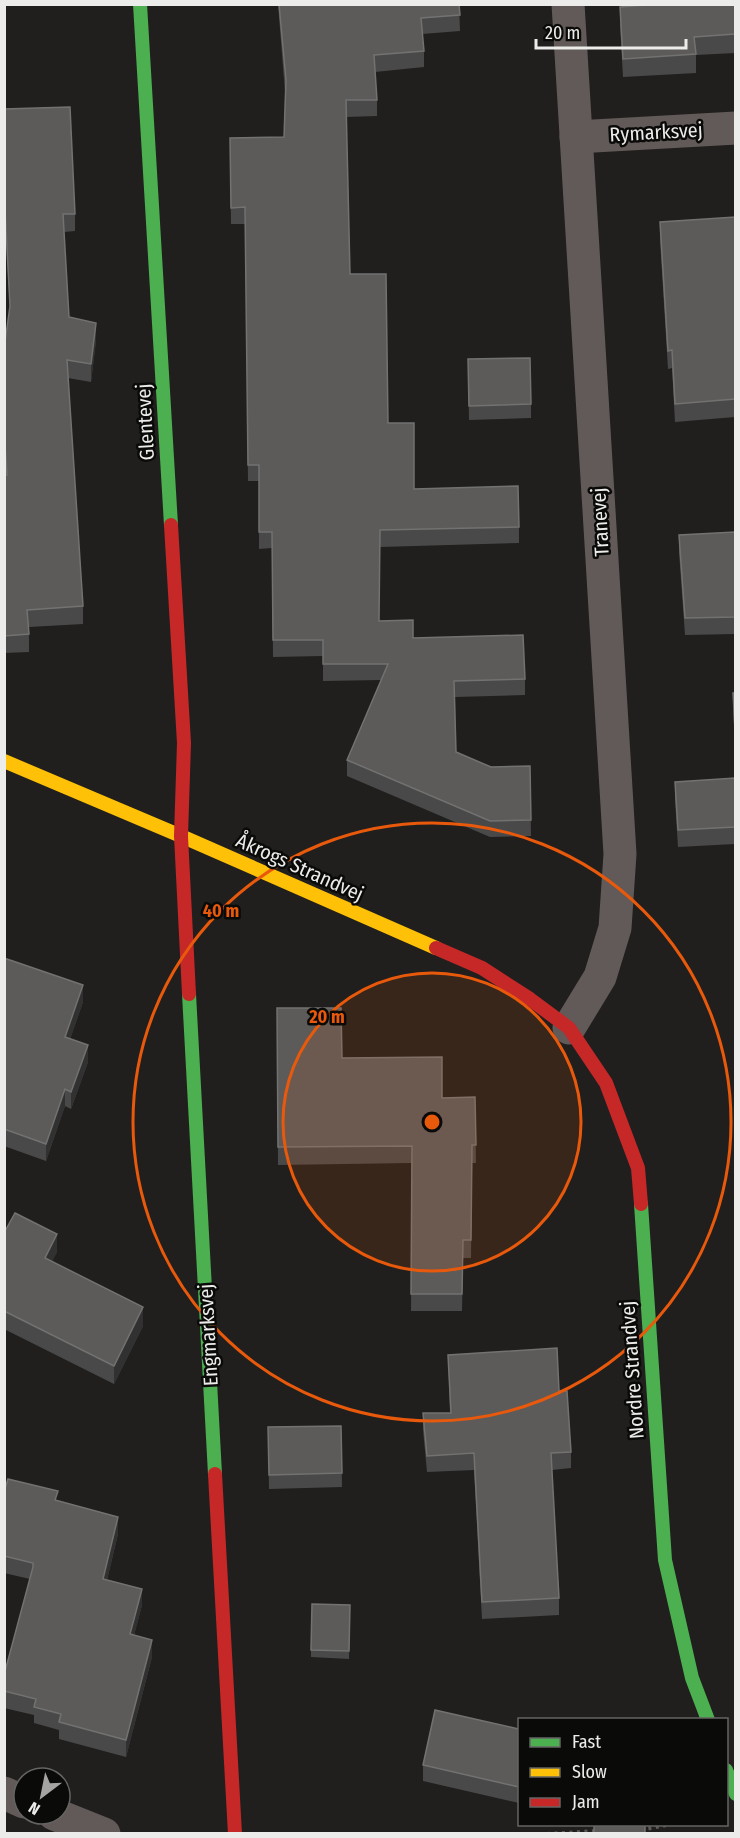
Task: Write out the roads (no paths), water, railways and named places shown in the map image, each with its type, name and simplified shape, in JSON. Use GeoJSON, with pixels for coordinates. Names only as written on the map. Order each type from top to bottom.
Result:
{"type":"FeatureCollection","features":[{"type":"Feature","properties":{"kind":"street","name":"Glentevej"},"geometry":{"type":"LineString","coordinates":[[140,4],[184,743],[181,836]]}},
{"type":"Feature","properties":{"kind":"street","name":"Tranevej"},"geometry":{"type":"LineString","coordinates":[[568,4],[620,854],[615,928],[600,977],[569,1028]]}},
{"type":"Feature","properties":{"kind":"street","name":"Rymarksvej"},"geometry":{"type":"LineString","coordinates":[[576,136],[735,128]]}},
{"type":"Feature","properties":{"kind":"street","name":"Åkrogs Strandvej"},"geometry":{"type":"LineString","coordinates":[[4,762],[181,836],[482,968],[569,1028]]}},
{"type":"Feature","properties":{"kind":"street","name":"Engmarksvej"},"geometry":{"type":"LineString","coordinates":[[181,836],[236,1833]]}},
{"type":"Feature","properties":{"kind":"street","name":"Nordre Strandvej"},"geometry":{"type":"LineString","coordinates":[[569,1028],[606,1083],[638,1168],[665,1560],[692,1678],[708,1718]]}},
{"type":"Feature","properties":{"kind":"street"},"geometry":{"type":"LineString","coordinates":[[728,1775],[735,1794]]}},
{"type":"Feature","properties":{"kind":"street"},"geometry":{"type":"LineString","coordinates":[[72,1821],[104,1833]]}}]}
